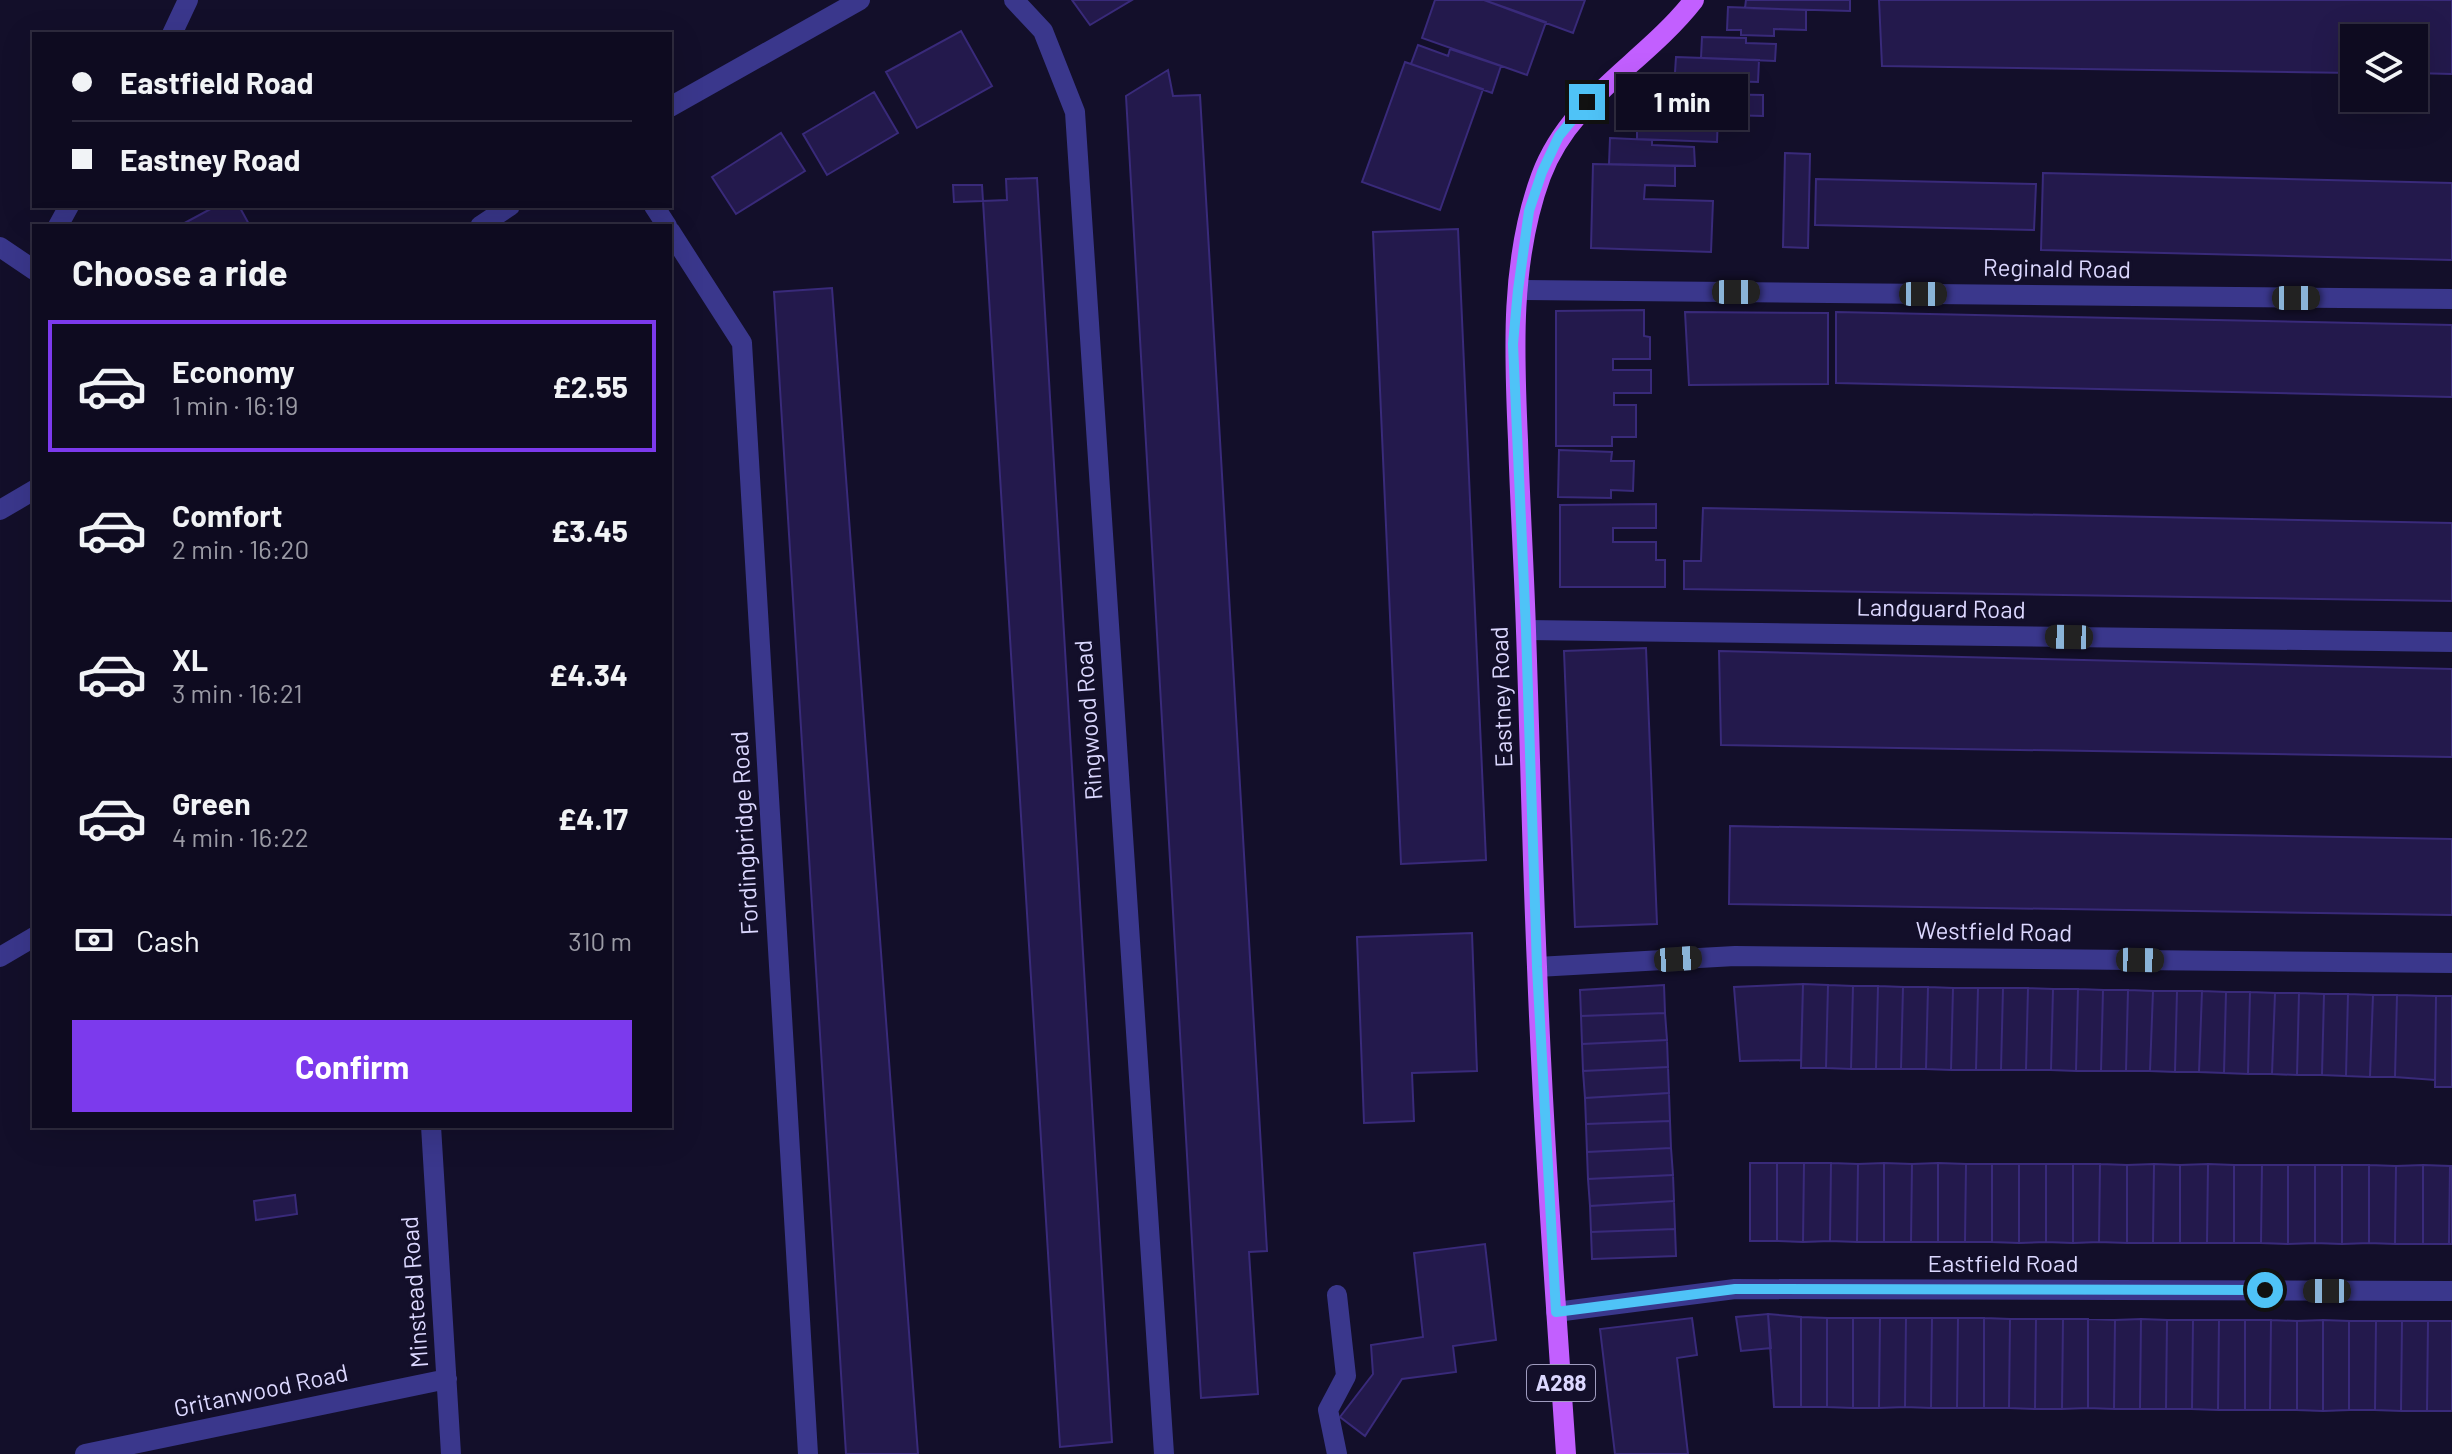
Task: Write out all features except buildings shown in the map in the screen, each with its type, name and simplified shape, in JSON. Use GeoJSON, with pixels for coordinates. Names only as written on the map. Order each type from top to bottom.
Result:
{"type":"FeatureCollection","features":[{"type":"Feature","properties":{"kind":"main road","name":"Eastney Road"},"geometry":{"type":"LineString","coordinates":[[1566,1454],[1537,967],[1513,344],[1529,211],[1542,172],[1559,136],[1587,102],[1679,19],[1694,0]]}},
{"type":"Feature","properties":{"kind":"street"},"geometry":{"type":"LineString","coordinates":[[173,32],[188,0]]}},
{"type":"Feature","properties":{"kind":"street"},"geometry":{"type":"LineString","coordinates":[[672,106],[860,0]]}},
{"type":"Feature","properties":{"kind":"street","name":"Ringwood Road"},"geometry":{"type":"LineString","coordinates":[[1014,0],[1043,31],[1075,112],[1164,1454]]}},
{"type":"Feature","properties":{"kind":"street"},"geometry":{"type":"LineString","coordinates":[[483,224],[507,208]]}},
{"type":"Feature","properties":{"kind":"street","name":"Fordingbridge Road"},"geometry":{"type":"LineString","coordinates":[[672,234],[742,343],[808,1454]]}},
{"type":"Feature","properties":{"kind":"street"},"geometry":{"type":"LineString","coordinates":[[0,247],[32,269]]}},
{"type":"Feature","properties":{"kind":"street","name":"Reginald Road"},"geometry":{"type":"LineString","coordinates":[[1518,290],[2452,299]]}},
{"type":"Feature","properties":{"kind":"street"},"geometry":{"type":"LineString","coordinates":[[0,510],[32,491]]}},
{"type":"Feature","properties":{"kind":"street","name":"Landguard Road"},"geometry":{"type":"LineString","coordinates":[[1526,630],[2452,642]]}},
{"type":"Feature","properties":{"kind":"street"},"geometry":{"type":"LineString","coordinates":[[0,957],[32,938]]}},
{"type":"Feature","properties":{"kind":"street","name":"Westfield Road"},"geometry":{"type":"LineString","coordinates":[[1537,967],[1735,956],[2452,963]]}},
{"type":"Feature","properties":{"kind":"street","name":"Minstead Road"},"geometry":{"type":"LineString","coordinates":[[431,1128],[451,1454]]}},
{"type":"Feature","properties":{"kind":"street","name":"Eastfield Road"},"geometry":{"type":"LineString","coordinates":[[1556,1312],[1735,1289],[2452,1291]]}},
{"type":"Feature","properties":{"kind":"street"},"geometry":{"type":"LineString","coordinates":[[1337,1295],[1346,1376],[1328,1410],[1337,1454]]}},
{"type":"Feature","properties":{"kind":"street","name":"Gritanwood Road"},"geometry":{"type":"LineString","coordinates":[[85,1454],[447,1379]]}},
{"type":"Feature","properties":{"kind":"route"},"geometry":{"type":"LineString","coordinates":[[1587,102],[1559,136],[1542,172],[1529,211],[1513,344],[1537,967],[1556,1312],[1735,1289],[2265,1290]]}}]}
